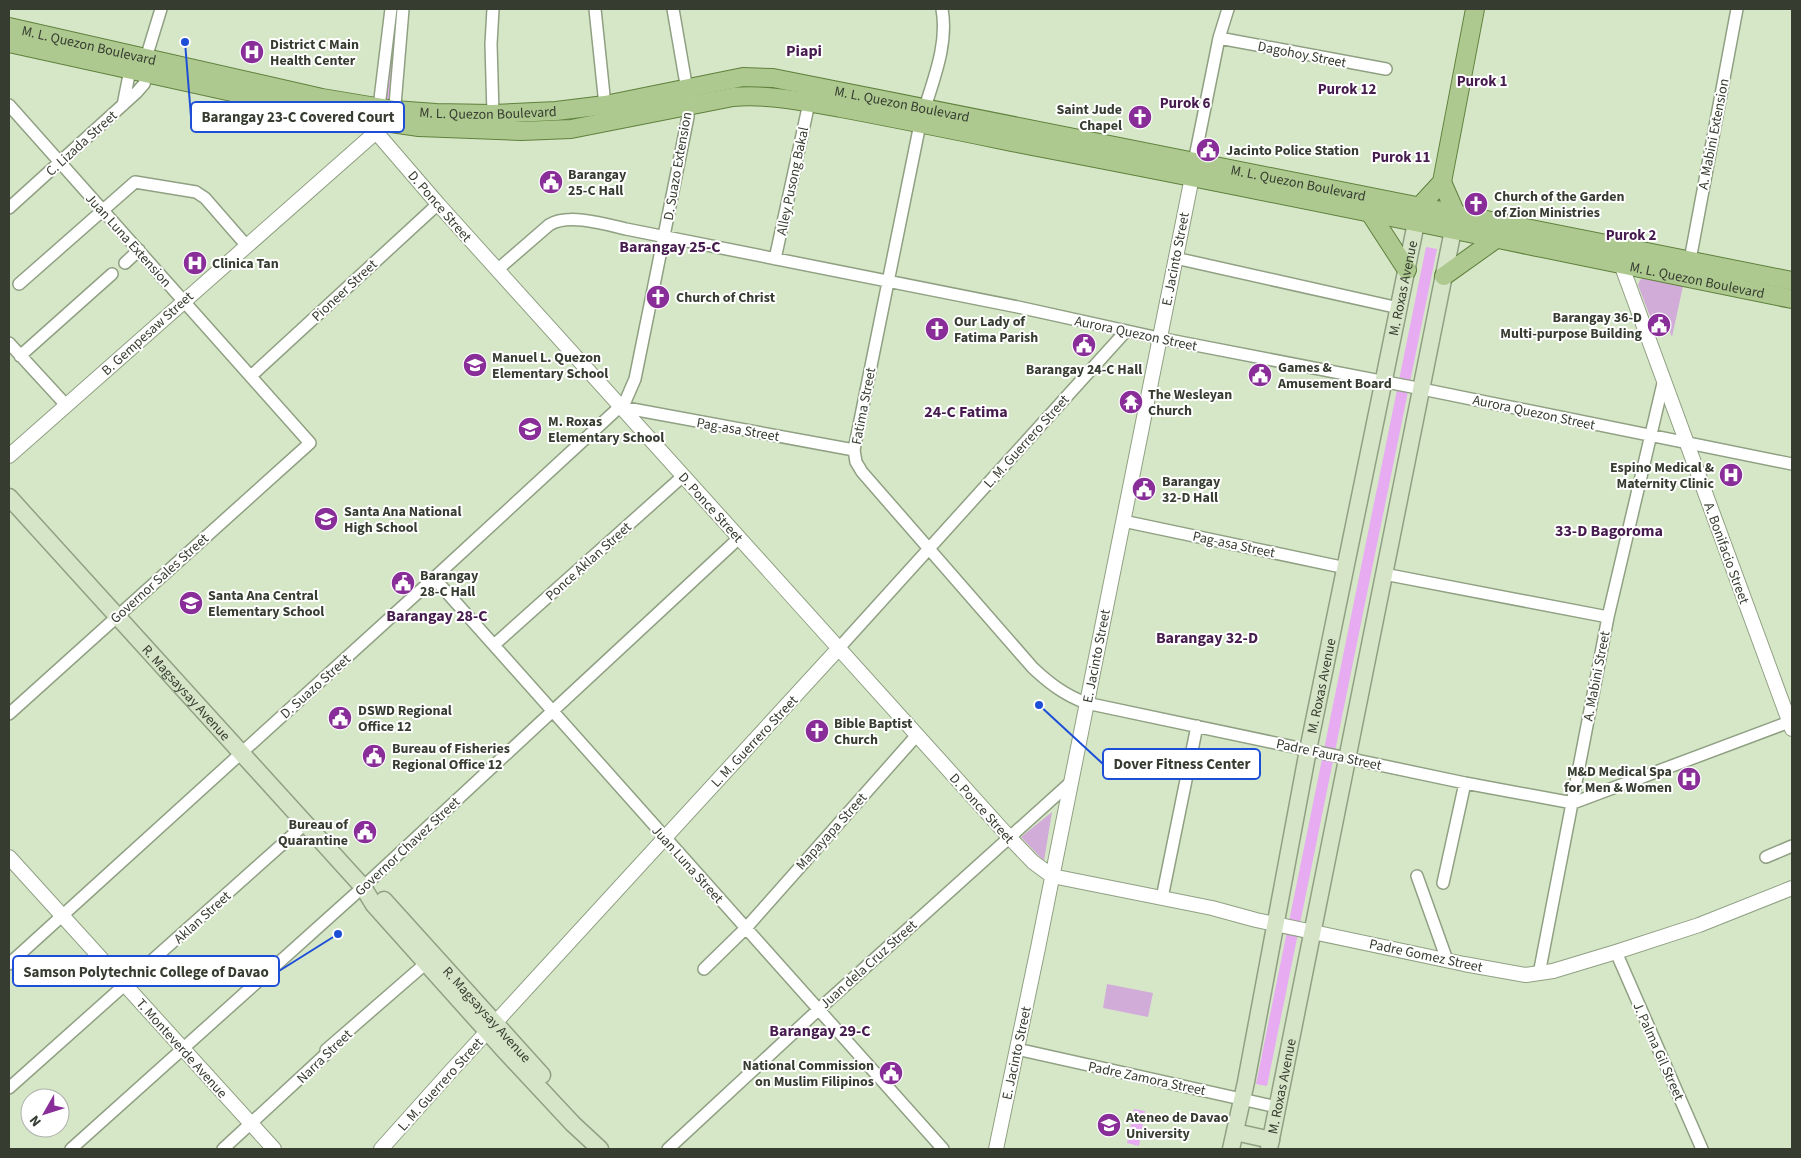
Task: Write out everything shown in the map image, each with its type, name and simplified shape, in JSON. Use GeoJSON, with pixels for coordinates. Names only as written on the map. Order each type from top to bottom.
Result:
{"type":"FeatureCollection","features":[{"type":"Feature","properties":{"kind":"main road"},"geometry":{"type":"LineString","coordinates":[[1418,215],[1442,182],[1475,9]]}},
{"type":"Feature","properties":{"kind":"main road","name":"M. L. Quezon Boulevard"},"geometry":{"type":"LineString","coordinates":[[9,27],[141,68]]}},
{"type":"Feature","properties":{"kind":"main road","name":"M. L. Quezon Boulevard"},"geometry":{"type":"LineString","coordinates":[[9,43],[141,68],[288,91],[384,119],[419,127],[520,131],[571,129],[611,123],[743,77],[773,78],[922,116],[1418,215],[1690,260],[1792,281]]}},
{"type":"Feature","properties":{"kind":"main road","name":"M. L. Quezon Boulevard"},"geometry":{"type":"LineString","coordinates":[[384,119],[436,113],[493,114],[556,111],[688,97],[753,95],[922,116]]}},
{"type":"Feature","properties":{"kind":"main road","name":"M. L. Quezon Boulevard"},"geometry":{"type":"LineString","coordinates":[[1193,169],[1370,213],[1418,215]]}},
{"type":"Feature","properties":{"kind":"main road"},"geometry":{"type":"LineString","coordinates":[[1442,182],[1454,222]]}},
{"type":"Feature","properties":{"kind":"main road"},"geometry":{"type":"LineString","coordinates":[[1370,213],[1407,270]]}},
{"type":"Feature","properties":{"kind":"main road","name":"M. Roxas Avenue"},"geometry":{"type":"LineString","coordinates":[[1270,1145],[1277,1107],[1293,927],[1315,751],[1346,568],[1418,215]]}},
{"type":"Feature","properties":{"kind":"main road","name":"M. L. Quezon Boulevard"},"geometry":{"type":"LineString","coordinates":[[1454,222],[1496,239],[1792,299]]}},
{"type":"Feature","properties":{"kind":"main road","name":"M. Roxas Avenue"},"geometry":{"type":"LineString","coordinates":[[1232,1149],[1242,1098],[1341,756],[1384,574],[1454,222]]}},
{"type":"Feature","properties":{"kind":"main road"},"geometry":{"type":"LineString","coordinates":[[1444,276],[1496,239]]}},
{"type":"Feature","properties":{"kind":"main road","name":"R. Magsaysay Avenue"},"geometry":{"type":"LineString","coordinates":[[9,497],[363,887],[374,905],[425,964],[580,1117],[605,1149]]}},
{"type":"Feature","properties":{"kind":"main road","name":"R. Magsaysay Avenue"},"geometry":{"type":"LineString","coordinates":[[363,887],[382,898],[573,1124],[600,1149]]}},
{"type":"Feature","properties":{"kind":"main road"},"geometry":{"type":"LineString","coordinates":[[1235,1132],[1270,1145]]}},
{"type":"Feature","properties":{"kind":"street"},"geometry":{"type":"LineString","coordinates":[[123,105],[141,68],[161,9]]}},
{"type":"Feature","properties":{"kind":"street"},"geometry":{"type":"LineString","coordinates":[[384,119],[391,9]]}},
{"type":"Feature","properties":{"kind":"street"},"geometry":{"type":"LineString","coordinates":[[384,119],[403,9]]}},
{"type":"Feature","properties":{"kind":"street"},"geometry":{"type":"LineString","coordinates":[[493,9],[491,52],[493,114]]}},
{"type":"Feature","properties":{"kind":"street"},"geometry":{"type":"LineString","coordinates":[[595,9],[605,105]]}},
{"type":"Feature","properties":{"kind":"street","name":"D. Suazo Extension"},"geometry":{"type":"LineString","coordinates":[[621,407],[629,395],[635,379],[684,139],[688,97],[673,9]]}},
{"type":"Feature","properties":{"kind":"street","name":"Fatima Street"},"geometry":{"type":"LineString","coordinates":[[942,9],[944,24],[942,42],[935,74],[922,116],[888,282],[854,450],[856,462],[862,472],[1033,668],[1049,683],[1067,695],[1086,704]]}},
{"type":"Feature","properties":{"kind":"street"},"geometry":{"type":"LineString","coordinates":[[1193,169],[1219,38],[1228,9]]}},
{"type":"Feature","properties":{"kind":"street","name":"A. Mabini Extension"},"geometry":{"type":"LineString","coordinates":[[1690,260],[1737,9]]}},
{"type":"Feature","properties":{"kind":"street","name":"Dagohoy Street"},"geometry":{"type":"LineString","coordinates":[[1219,38],[1386,69]]}},
{"type":"Feature","properties":{"kind":"street","name":"C. Lizada Street"},"geometry":{"type":"LineString","coordinates":[[9,208],[144,84],[141,68]]}},
{"type":"Feature","properties":{"kind":"street","name":"Alley Pusong Bakal"},"geometry":{"type":"LineString","coordinates":[[775,259],[808,103]]}},
{"type":"Feature","properties":{"kind":"street","name":"Juan Luna Extension"},"geometry":{"type":"LineString","coordinates":[[9,105],[310,442]]}},
{"type":"Feature","properties":{"kind":"street","name":"D. Ponce Street"},"geometry":{"type":"LineString","coordinates":[[384,119],[438,204],[1009,837],[1033,862],[1052,876]]}},
{"type":"Feature","properties":{"kind":"street","name":"B. Gempesaw Street"},"geometry":{"type":"LineString","coordinates":[[9,456],[384,119]]}},
{"type":"Feature","properties":{"kind":"street","name":"E. Jacinto Street"},"geometry":{"type":"LineString","coordinates":[[996,1149],[1018,1049],[1193,169]]}},
{"type":"Feature","properties":{"kind":"street"},"geometry":{"type":"LineString","coordinates":[[19,284],[135,182],[191,191],[205,198],[246,245]]}},
{"type":"Feature","properties":{"kind":"street","name":"Pioneer Street"},"geometry":{"type":"LineString","coordinates":[[250,376],[438,204]]}},
{"type":"Feature","properties":{"kind":"street","name":"Aurora Quezon Street"},"geometry":{"type":"LineString","coordinates":[[497,270],[550,225],[562,219],[612,226],[1159,338],[1792,464]]}},
{"type":"Feature","properties":{"kind":"street"},"geometry":{"type":"LineString","coordinates":[[125,263],[138,250]]}},
{"type":"Feature","properties":{"kind":"street"},"geometry":{"type":"LineString","coordinates":[[1175,258],[1399,308]]}},
{"type":"Feature","properties":{"kind":"street","name":"A. Bonifacio Street"},"geometry":{"type":"LineString","coordinates":[[1621,264],[1791,724]]}},
{"type":"Feature","properties":{"kind":"street"},"geometry":{"type":"LineString","coordinates":[[20,356],[112,274]]}},
{"type":"Feature","properties":{"kind":"street","name":"L. M. Guerrero Street"},"geometry":{"type":"LineString","coordinates":[[382,1149],[1126,331]]}},
{"type":"Feature","properties":{"kind":"street"},"geometry":{"type":"LineString","coordinates":[[9,343],[66,405]]}},
{"type":"Feature","properties":{"kind":"street","name":"A. Mabini Street"},"geometry":{"type":"LineString","coordinates":[[1539,974],[1608,617],[1664,379]]}},
{"type":"Feature","properties":{"kind":"street","name":"Pag-asa Street"},"geometry":{"type":"LineString","coordinates":[[621,407],[854,450]]}},
{"type":"Feature","properties":{"kind":"street","name":"D. Suazo Street"},"geometry":{"type":"LineString","coordinates":[[9,964],[621,407]]}},
{"type":"Feature","properties":{"kind":"street","name":"Governor Sales Street"},"geometry":{"type":"LineString","coordinates":[[9,714],[310,442]]}},
{"type":"Feature","properties":{"kind":"street","name":"Ponce Aklan Street"},"geometry":{"type":"LineString","coordinates":[[494,646],[683,476]]}},
{"type":"Feature","properties":{"kind":"street","name":"Pag-asa Street"},"geometry":{"type":"LineString","coordinates":[[1123,522],[1346,568]]}},
{"type":"Feature","properties":{"kind":"street","name":"Governor Chavez Street"},"geometry":{"type":"LineString","coordinates":[[71,1149],[363,887],[739,538]]}},
{"type":"Feature","properties":{"kind":"street"},"geometry":{"type":"LineString","coordinates":[[1384,574],[1608,617]]}},
{"type":"Feature","properties":{"kind":"street","name":"Juan Luna Street"},"geometry":{"type":"LineString","coordinates":[[434,578],[943,1149]]}},
{"type":"Feature","properties":{"kind":"street","name":"Padre Faura Street"},"geometry":{"type":"LineString","coordinates":[[1086,704],[1465,783],[1573,803]]}},
{"type":"Feature","properties":{"kind":"street"},"geometry":{"type":"LineString","coordinates":[[1573,803],[1791,724]]}},
{"type":"Feature","properties":{"kind":"street"},"geometry":{"type":"LineString","coordinates":[[1162,898],[1197,726]]}},
{"type":"Feature","properties":{"kind":"street","name":"Mapayapa Street"},"geometry":{"type":"LineString","coordinates":[[704,969],[746,928],[917,735]]}},
{"type":"Feature","properties":{"kind":"street","name":"Juan dela Cruz Street"},"geometry":{"type":"LineString","coordinates":[[668,1149],[818,1010],[1071,782]]}},
{"type":"Feature","properties":{"kind":"street"},"geometry":{"type":"LineString","coordinates":[[1443,883],[1465,783]]}},
{"type":"Feature","properties":{"kind":"street","name":"Aklan Street"},"geometry":{"type":"LineString","coordinates":[[9,1088],[305,824]]}},
{"type":"Feature","properties":{"kind":"street"},"geometry":{"type":"LineString","coordinates":[[1766,857],[1792,846]]}},
{"type":"Feature","properties":{"kind":"street","name":"T. Monteverde Avenue"},"geometry":{"type":"LineString","coordinates":[[9,857],[274,1149]]}},
{"type":"Feature","properties":{"kind":"street","name":"Padre Gomez Street"},"geometry":{"type":"LineString","coordinates":[[1052,876],[1520,975],[1539,974],[1616,952],[1699,924],[1792,888]]}},
{"type":"Feature","properties":{"kind":"street"},"geometry":{"type":"LineString","coordinates":[[1417,876],[1447,960]]}},
{"type":"Feature","properties":{"kind":"street","name":"J. Palma Gil Street"},"geometry":{"type":"LineString","coordinates":[[1616,952],[1702,1149]]}},
{"type":"Feature","properties":{"kind":"street","name":"Narra Street"},"geometry":{"type":"LineString","coordinates":[[224,1149],[326,1054],[326,1050],[425,964]]}},
{"type":"Feature","properties":{"kind":"street","name":"Padre Zamora Street"},"geometry":{"type":"LineString","coordinates":[[1018,1049],[1277,1107]]}},
{"type":"Feature","properties":{"kind":"shaded area"},"geometry":{"type":"Polygon","coordinates":[[[1426,247],[1437,249],[1267,1086],[1256,1084],[1426,247]]]}},
{"type":"Feature","properties":{"kind":"shaded area"},"geometry":{"type":"Polygon","coordinates":[[[1644,277],[1683,286],[1672,337],[1663,314],[1651,319],[1638,285],[1644,277]]]}},
{"type":"Feature","properties":{"kind":"shaded area"},"geometry":{"type":"Polygon","coordinates":[[[1052,812],[1044,861],[1021,837],[1052,812]]]}},
{"type":"Feature","properties":{"kind":"shaded area"},"geometry":{"type":"Polygon","coordinates":[[[1107,984],[1153,993],[1148,1017],[1103,1008],[1107,984]]]}},
{"type":"Feature","properties":{"kind":"shaded area"},"geometry":{"type":"Polygon","coordinates":[[[1134,1109],[1145,1111],[1139,1146],[1127,1143],[1134,1109]]]}},
{"type":"Feature","properties":{"kind":"waterway"},"geometry":{"type":"LineString","coordinates":[[386,101],[391,50]]}},
{"type":"Feature","properties":{"kind":"place","name":"Barangay 23-C Covered Court"},"geometry":{"type":"Point","coordinates":[185,42]}},
{"type":"Feature","properties":{"kind":"place","name":"District C Main Health Center"},"geometry":{"type":"Point","coordinates":[252,52]}},
{"type":"Feature","properties":{"kind":"place","name":"Saint Jude Chapel"},"geometry":{"type":"Point","coordinates":[1140,117]}},
{"type":"Feature","properties":{"kind":"place","name":"Jacinto Police Station"},"geometry":{"type":"Point","coordinates":[1208,150]}},
{"type":"Feature","properties":{"kind":"place","name":"Barangay 25-C Hall"},"geometry":{"type":"Point","coordinates":[551,182]}},
{"type":"Feature","properties":{"kind":"place","name":"Church of the Garden of Zion Ministries"},"geometry":{"type":"Point","coordinates":[1476,204]}},
{"type":"Feature","properties":{"kind":"place","name":"Clinica Tan"},"geometry":{"type":"Point","coordinates":[195,263]}},
{"type":"Feature","properties":{"kind":"place","name":"Church of Christ"},"geometry":{"type":"Point","coordinates":[658,297]}},
{"type":"Feature","properties":{"kind":"place","name":"Barangay 36-D Multi-purpose Building"},"geometry":{"type":"Point","coordinates":[1659,325]}},
{"type":"Feature","properties":{"kind":"place","name":"Our Lady of Fatima Parish"},"geometry":{"type":"Point","coordinates":[937,329]}},
{"type":"Feature","properties":{"kind":"place","name":"Barangay 24-C Hall"},"geometry":{"type":"Point","coordinates":[1084,345]}},
{"type":"Feature","properties":{"kind":"place","name":"Manuel L. Quezon Elementary School"},"geometry":{"type":"Point","coordinates":[475,365]}},
{"type":"Feature","properties":{"kind":"place","name":"Games & Amusement Board"},"geometry":{"type":"Point","coordinates":[1260,375]}},
{"type":"Feature","properties":{"kind":"place","name":"The Wesleyan Church"},"geometry":{"type":"Point","coordinates":[1131,402]}},
{"type":"Feature","properties":{"kind":"place","name":"M. Roxas Elementary School"},"geometry":{"type":"Point","coordinates":[530,429]}},
{"type":"Feature","properties":{"kind":"place","name":"Espino Medical & Maternity Clinic"},"geometry":{"type":"Point","coordinates":[1731,475]}},
{"type":"Feature","properties":{"kind":"place","name":"Barangay 32-D Hall"},"geometry":{"type":"Point","coordinates":[1144,489]}},
{"type":"Feature","properties":{"kind":"place","name":"Santa Ana National High School"},"geometry":{"type":"Point","coordinates":[326,519]}},
{"type":"Feature","properties":{"kind":"place","name":"Barangay 28-C Hall"},"geometry":{"type":"Point","coordinates":[403,583]}},
{"type":"Feature","properties":{"kind":"place","name":"Santa Ana Central Elementary School"},"geometry":{"type":"Point","coordinates":[191,603]}},
{"type":"Feature","properties":{"kind":"place","name":"Dover Fitness Center"},"geometry":{"type":"Point","coordinates":[1039,705]}},
{"type":"Feature","properties":{"kind":"place","name":"DSWD Regional Office 12"},"geometry":{"type":"Point","coordinates":[340,718]}},
{"type":"Feature","properties":{"kind":"place","name":"Bible Baptist Church"},"geometry":{"type":"Point","coordinates":[817,731]}},
{"type":"Feature","properties":{"kind":"place","name":"Bureau of Fisheries Regional Office 12"},"geometry":{"type":"Point","coordinates":[374,756]}},
{"type":"Feature","properties":{"kind":"place","name":"M&D Medical Spa for Men & Women"},"geometry":{"type":"Point","coordinates":[1689,779]}},
{"type":"Feature","properties":{"kind":"place","name":"Bureau of Quarantine"},"geometry":{"type":"Point","coordinates":[365,832]}},
{"type":"Feature","properties":{"kind":"place","name":"Samson Polytechnic College of Davao"},"geometry":{"type":"Point","coordinates":[338,934]}},
{"type":"Feature","properties":{"kind":"place","name":"National Commission on Muslim Filipinos"},"geometry":{"type":"Point","coordinates":[891,1073]}},
{"type":"Feature","properties":{"kind":"place","name":"Ateneo de Davao University"},"geometry":{"type":"Point","coordinates":[1109,1125]}},
{"type":"Feature","properties":{"kind":"district","name":"Piapi"},"geometry":{"type":"Point","coordinates":[804,50]}},
{"type":"Feature","properties":{"kind":"district","name":"Purok 1"},"geometry":{"type":"Point","coordinates":[1482,81]}},
{"type":"Feature","properties":{"kind":"district","name":"Purok 12"},"geometry":{"type":"Point","coordinates":[1347,89]}},
{"type":"Feature","properties":{"kind":"district","name":"Purok 6"},"geometry":{"type":"Point","coordinates":[1185,103]}},
{"type":"Feature","properties":{"kind":"district","name":"Purok 11"},"geometry":{"type":"Point","coordinates":[1401,157]}},
{"type":"Feature","properties":{"kind":"district","name":"Purok 2"},"geometry":{"type":"Point","coordinates":[1631,235]}},
{"type":"Feature","properties":{"kind":"district","name":"Barangay 25-C"},"geometry":{"type":"Point","coordinates":[670,246]}},
{"type":"Feature","properties":{"kind":"district","name":"24-C Fatima"},"geometry":{"type":"Point","coordinates":[966,411]}},
{"type":"Feature","properties":{"kind":"district","name":"33-D Bagoroma"},"geometry":{"type":"Point","coordinates":[1609,530]}},
{"type":"Feature","properties":{"kind":"district","name":"Barangay 28-C"},"geometry":{"type":"Point","coordinates":[437,615]}},
{"type":"Feature","properties":{"kind":"district","name":"Barangay 32-D"},"geometry":{"type":"Point","coordinates":[1207,637]}},
{"type":"Feature","properties":{"kind":"district","name":"Barangay 29-C"},"geometry":{"type":"Point","coordinates":[820,1030]}}]}
